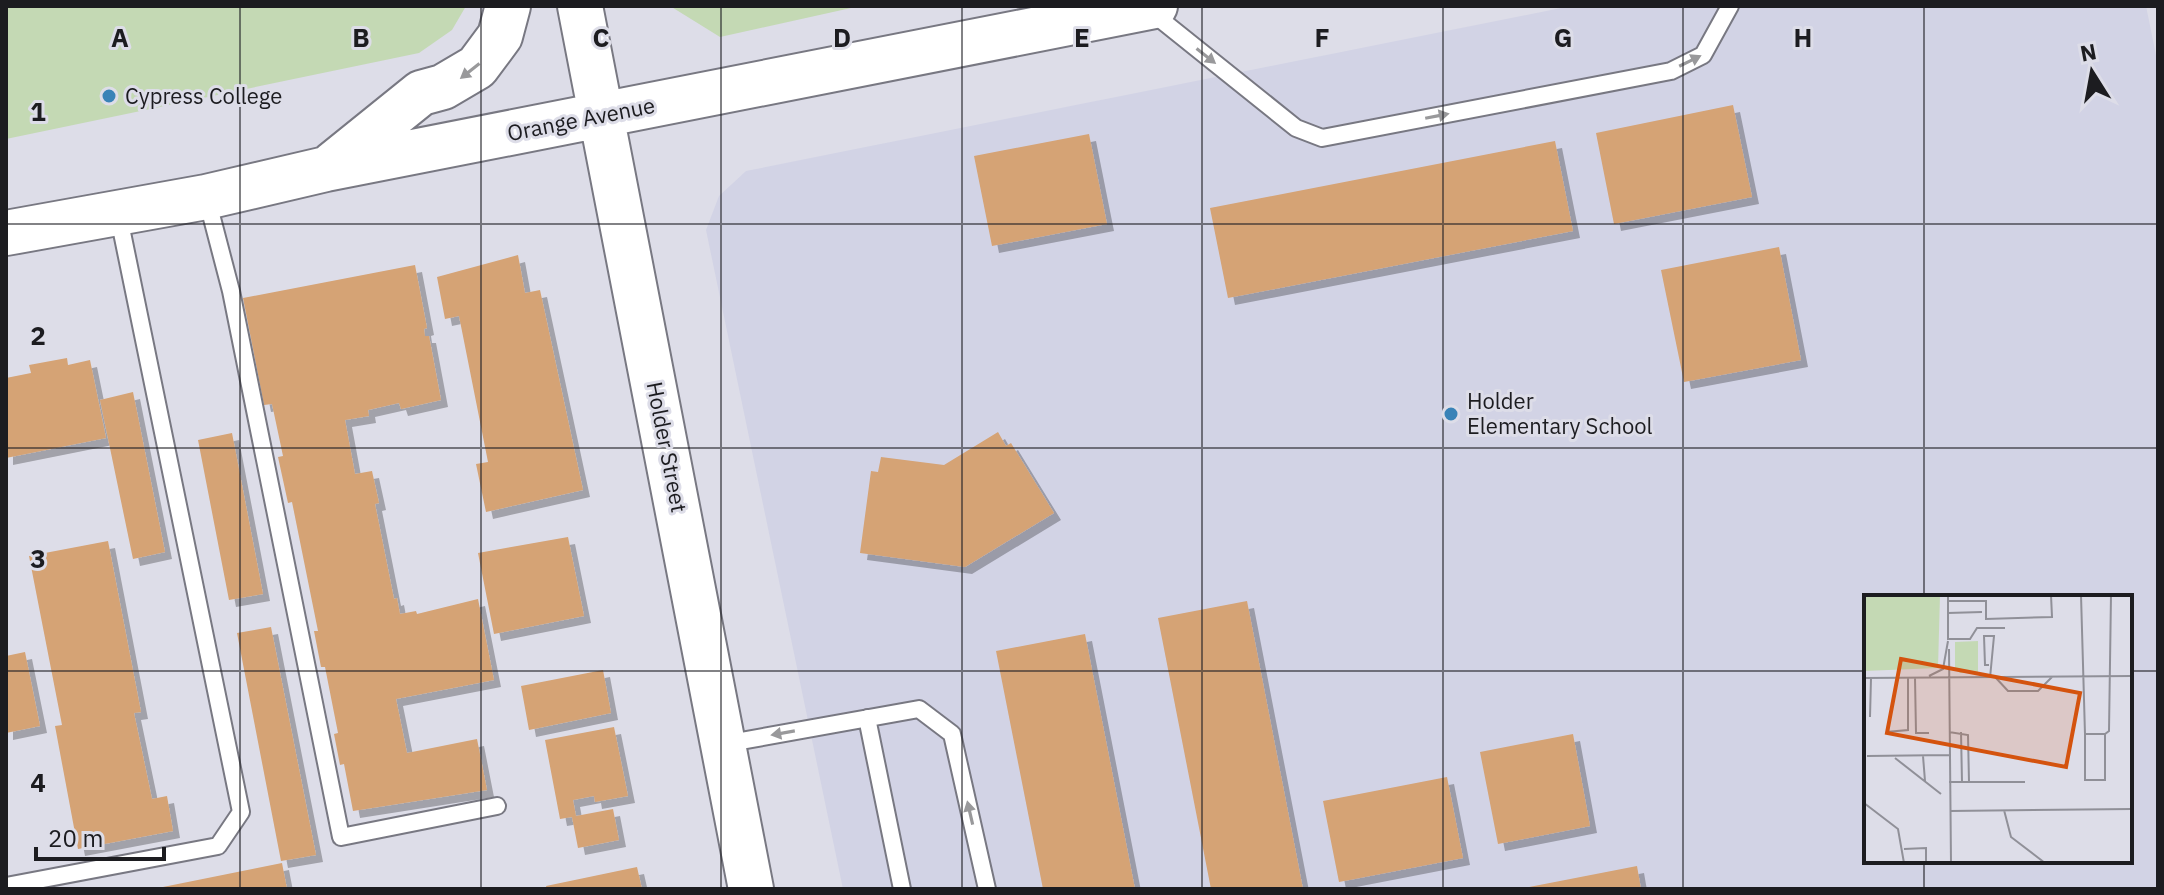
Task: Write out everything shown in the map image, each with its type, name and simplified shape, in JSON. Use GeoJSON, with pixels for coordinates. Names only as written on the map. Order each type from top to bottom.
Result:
{"type":"FeatureCollection","features":[{"type":"Feature","properties":{"kind":"main road"},"geometry":{"type":"LineString","coordinates":[[326,169],[421,93],[443,87],[477,67],[500,36],[508,6]]}},
{"type":"Feature","properties":{"kind":"main road","name":"Holder Street"},"geometry":{"type":"LineString","coordinates":[[580,6],[751,889]]}},
{"type":"Feature","properties":{"kind":"main road","name":"Orange Avenue"},"geometry":{"type":"LineString","coordinates":[[6,233],[206,197],[326,169],[603,115],[1073,14],[1150,7]]}},
{"type":"Feature","properties":{"kind":"lane"},"geometry":{"type":"LineString","coordinates":[[1150,7],[1296,128],[1322,138],[1671,71],[1703,55],[1730,6]]}},
{"type":"Feature","properties":{"kind":"lane"},"geometry":{"type":"LineString","coordinates":[[206,197],[231,291],[341,837],[497,806]]}},
{"type":"Feature","properties":{"kind":"lane"},"geometry":{"type":"LineString","coordinates":[[6,886],[218,846],[241,812],[117,211]]}},
{"type":"Feature","properties":{"kind":"lane"},"geometry":{"type":"LineString","coordinates":[[724,744],[919,709],[952,734],[987,889]]}},
{"type":"Feature","properties":{"kind":"lane"},"geometry":{"type":"LineString","coordinates":[[867,718],[902,889]]}},
{"type":"Feature","properties":{"kind":"shaded area","name":"Holder Elementary School"},"geometry":{"type":"Polygon","coordinates":[[[1571,6],[2146,6],[2158,65],[2158,889],[843,889],[706,230],[719,196],[746,171],[1571,6]]]}},
{"type":"Feature","properties":{"kind":"green space","name":"Cypress College"},"geometry":{"type":"Polygon","coordinates":[[[6,6],[466,6],[452,30],[419,53],[6,139],[6,6]]]}},
{"type":"Feature","properties":{"kind":"green space"},"geometry":{"type":"Polygon","coordinates":[[[670,6],[860,6],[720,37],[670,6]]]}},
{"type":"Feature","properties":{"kind":"building"},"geometry":{"type":"Polygon","coordinates":[[[1733,105],[1752,197],[1614,224],[1596,133],[1733,105]]]}},
{"type":"Feature","properties":{"kind":"building"},"geometry":{"type":"Polygon","coordinates":[[[1089,134],[1107,224],[992,246],[974,156],[1089,134]]]}},
{"type":"Feature","properties":{"kind":"building"},"geometry":{"type":"Polygon","coordinates":[[[1555,141],[1573,231],[1228,298],[1210,208],[1555,141]]]}},
{"type":"Feature","properties":{"kind":"building"},"geometry":{"type":"Polygon","coordinates":[[[1779,247],[1801,360],[1684,382],[1661,270],[1779,247]]]}},
{"type":"Feature","properties":{"kind":"building"},"geometry":{"type":"Polygon","coordinates":[[[518,255],[525,293],[540,290],[583,490],[486,512],[476,464],[488,462],[459,316],[445,319],[437,277],[518,255]]]}},
{"type":"Feature","properties":{"kind":"building"},"geometry":{"type":"Polygon","coordinates":[[[415,265],[427,328],[424,329],[425,336],[429,336],[441,400],[401,409],[399,403],[368,410],[369,416],[345,420],[355,474],[372,471],[379,503],[375,504],[394,599],[397,598],[400,614],[416,611],[417,614],[478,599],[494,680],[396,699],[407,753],[477,739],[487,790],[353,811],[344,764],[340,765],[334,734],[338,733],[325,667],[321,667],[314,631],[318,631],[292,502],[288,503],[278,457],[283,456],[272,404],[264,405],[243,298],[415,265]]]}},
{"type":"Feature","properties":{"kind":"building"},"geometry":{"type":"Polygon","coordinates":[[[67,358],[68,365],[90,360],[106,438],[6,458],[6,378],[31,373],[29,365],[67,358]]]}},
{"type":"Feature","properties":{"kind":"building"},"geometry":{"type":"Polygon","coordinates":[[[133,392],[165,552],[133,559],[100,400],[133,392]]]}},
{"type":"Feature","properties":{"kind":"building"},"geometry":{"type":"Polygon","coordinates":[[[998,432],[1006,446],[1011,443],[1054,513],[965,567],[860,553],[871,471],[878,472],[881,457],[944,465],[998,432]]]}},
{"type":"Feature","properties":{"kind":"building"},"geometry":{"type":"Polygon","coordinates":[[[232,433],[263,594],[229,600],[198,440],[232,433]]]}},
{"type":"Feature","properties":{"kind":"building"},"geometry":{"type":"Polygon","coordinates":[[[568,537],[584,616],[494,634],[478,553],[568,537]]]}},
{"type":"Feature","properties":{"kind":"building"},"geometry":{"type":"Polygon","coordinates":[[[108,541],[141,712],[134,713],[152,799],[167,796],[173,831],[78,849],[55,726],[62,725],[29,556],[108,541]]]}},
{"type":"Feature","properties":{"kind":"building"},"geometry":{"type":"Polygon","coordinates":[[[1247,601],[1303,889],[1211,889],[1158,618],[1247,601]]]}},
{"type":"Feature","properties":{"kind":"building"},"geometry":{"type":"Polygon","coordinates":[[[271,627],[316,855],[281,861],[237,633],[271,627]]]}},
{"type":"Feature","properties":{"kind":"building"},"geometry":{"type":"Polygon","coordinates":[[[1085,634],[1135,889],[1043,889],[996,651],[1085,634]]]}},
{"type":"Feature","properties":{"kind":"building"},"geometry":{"type":"Polygon","coordinates":[[[25,652],[40,726],[6,733],[6,656],[25,652]]]}},
{"type":"Feature","properties":{"kind":"building"},"geometry":{"type":"Polygon","coordinates":[[[603,670],[611,713],[529,730],[521,686],[603,670]]]}},
{"type":"Feature","properties":{"kind":"building"},"geometry":{"type":"Polygon","coordinates":[[[614,727],[628,796],[595,802],[594,796],[573,800],[576,816],[613,809],[619,840],[578,848],[572,817],[560,819],[545,740],[614,727]]]}},
{"type":"Feature","properties":{"kind":"building"},"geometry":{"type":"Polygon","coordinates":[[[1573,734],[1590,826],[1498,844],[1480,752],[1573,734]]]}},
{"type":"Feature","properties":{"kind":"building"},"geometry":{"type":"Polygon","coordinates":[[[1447,777],[1463,858],[1339,882],[1323,801],[1447,777]]]}},
{"type":"Feature","properties":{"kind":"building"},"geometry":{"type":"Polygon","coordinates":[[[282,863],[287,889],[158,889],[158,888],[282,863]]]}},
{"type":"Feature","properties":{"kind":"building"},"geometry":{"type":"Polygon","coordinates":[[[1637,866],[1641,889],[1524,889],[1524,888],[1637,866]]]}},
{"type":"Feature","properties":{"kind":"building"},"geometry":{"type":"Polygon","coordinates":[[[637,867],[642,889],[547,889],[546,886],[637,867]]]}},
{"type":"Feature","properties":{"kind":"place","name":"Cypress College"},"geometry":{"type":"Point","coordinates":[109,96]}},
{"type":"Feature","properties":{"kind":"place","name":"Holder Elementary School"},"geometry":{"type":"Point","coordinates":[1451,414]}}]}
